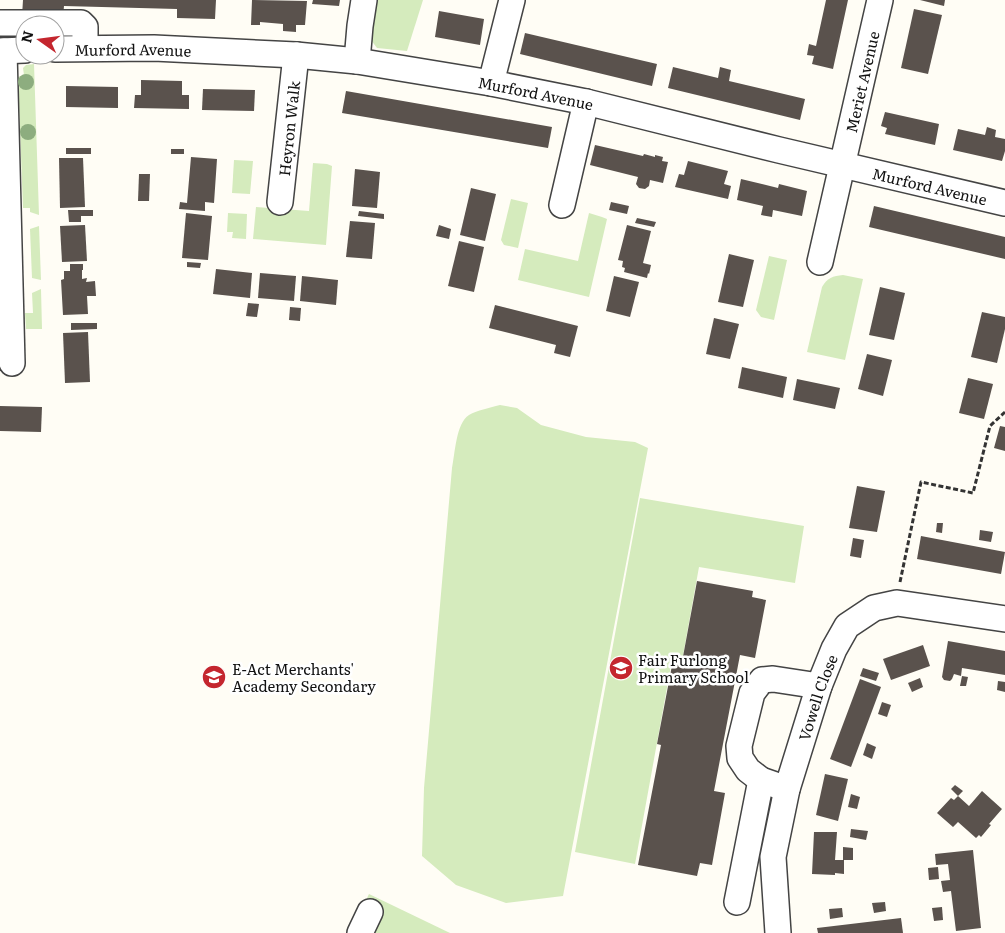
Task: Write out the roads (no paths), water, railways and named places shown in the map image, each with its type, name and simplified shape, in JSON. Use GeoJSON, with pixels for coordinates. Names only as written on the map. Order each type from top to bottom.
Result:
{"type":"FeatureCollection","features":[{"type":"Feature","properties":{"kind":"street"},"geometry":{"type":"LineString","coordinates":[[358,61],[364,0]]}},
{"type":"Feature","properties":{"kind":"street"},"geometry":{"type":"LineString","coordinates":[[491,82],[512,0]]}},
{"type":"Feature","properties":{"kind":"street","name":"Meriet Avenue"},"geometry":{"type":"LineString","coordinates":[[820,262],[880,0]]}},
{"type":"Feature","properties":{"kind":"street"},"geometry":{"type":"LineString","coordinates":[[0,23],[81,23],[85,27],[85,48]]}},
{"type":"Feature","properties":{"kind":"street","name":"Murford Avenue"},"geometry":{"type":"LineString","coordinates":[[65,49],[154,48],[296,55],[358,61],[491,82],[586,102],[1005,203]]}},
{"type":"Feature","properties":{"kind":"street"},"geometry":{"type":"LineString","coordinates":[[10,51],[3,159],[12,363]]}},
{"type":"Feature","properties":{"kind":"street","name":"Heyron Walk"},"geometry":{"type":"LineString","coordinates":[[280,202],[296,55]]}},
{"type":"Feature","properties":{"kind":"street"},"geometry":{"type":"LineString","coordinates":[[562,205],[586,102]]}},
{"type":"Feature","properties":{"kind":"street","name":"Vowell Close"},"geometry":{"type":"LineString","coordinates":[[778,933],[773,857],[787,789],[819,686],[834,649],[847,626],[874,608],[898,603],[1005,619]]}},
{"type":"Feature","properties":{"kind":"street"},"geometry":{"type":"LineString","coordinates":[[787,789],[761,780],[748,770],[740,758],[740,746],[752,693],[762,680],[773,679],[819,686]]}},
{"type":"Feature","properties":{"kind":"street"},"geometry":{"type":"LineString","coordinates":[[737,902],[761,780]]}},
{"type":"Feature","properties":{"kind":"place","name":"Fair Furlong Primary School"},"geometry":{"type":"Point","coordinates":[621,668]}},
{"type":"Feature","properties":{"kind":"place","name":"E-Act Merchants' Academy Secondary"},"geometry":{"type":"Point","coordinates":[214,677]}}]}
